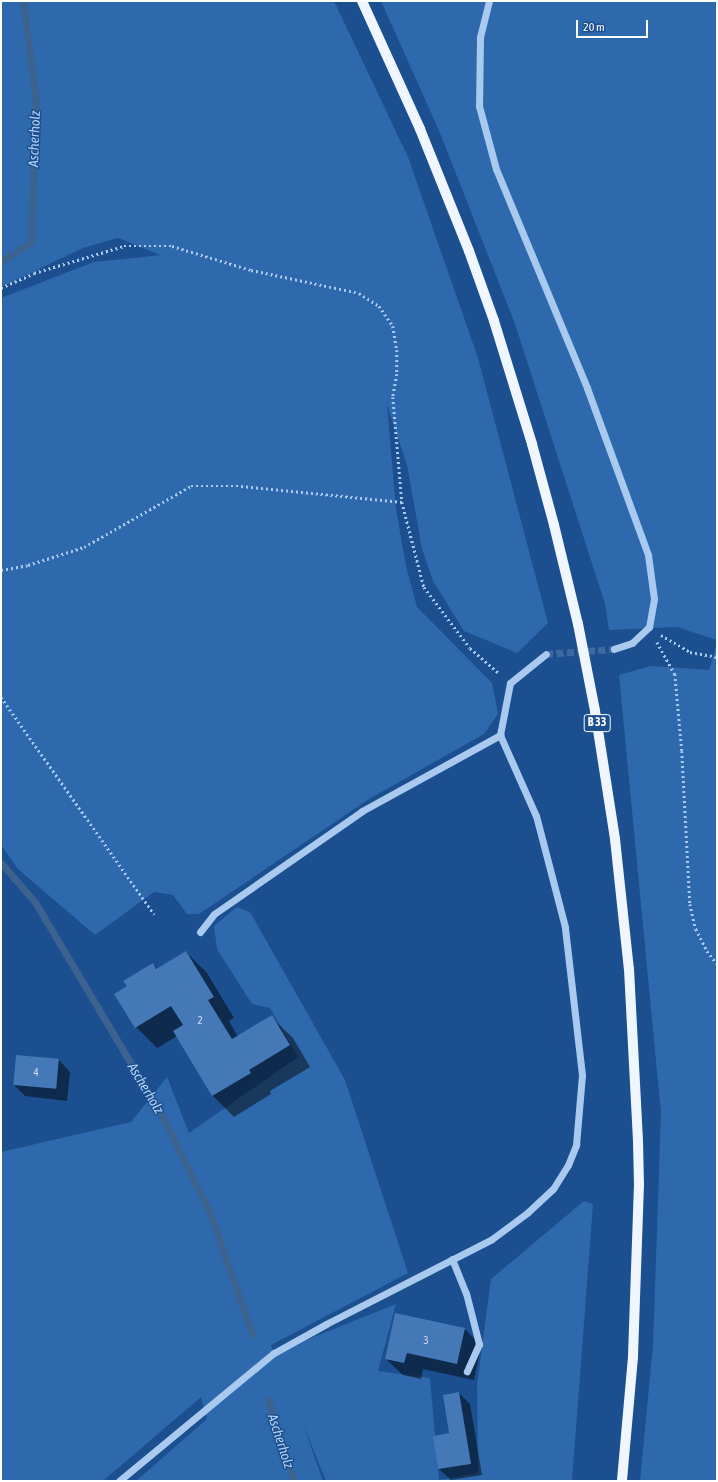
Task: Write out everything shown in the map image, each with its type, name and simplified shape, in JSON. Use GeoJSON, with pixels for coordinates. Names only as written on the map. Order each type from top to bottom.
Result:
{"type":"FeatureCollection","features":[{"type":"Feature","properties":{"kind":"main road","name":"B 33"},"geometry":{"type":"LineString","coordinates":[[362,1],[420,129],[469,251],[496,328],[532,444],[554,525],[578,624],[595,711],[615,839],[629,968],[638,1141],[633,1357],[622,1481]]}},
{"type":"Feature","properties":{"kind":"street"},"geometry":{"type":"LineString","coordinates":[[489,1],[480,38],[479,106],[496,169],[587,388],[648,555],[654,599],[649,627],[632,644],[614,649]]}},
{"type":"Feature","properties":{"kind":"street"},"geometry":{"type":"LineString","coordinates":[[119,1481],[274,1353],[492,1239],[527,1213],[553,1189],[568,1165],[576,1144],[582,1075],[565,927],[536,816],[500,735],[510,682],[546,654]]}},
{"type":"Feature","properties":{"kind":"street"},"geometry":{"type":"LineString","coordinates":[[200,932],[214,914],[362,811],[500,735]]}},
{"type":"Feature","properties":{"kind":"street"},"geometry":{"type":"LineString","coordinates":[[452,1259],[466,1293],[479,1344],[467,1371]]}},
{"type":"Feature","properties":{"kind":"path"},"geometry":{"type":"LineString","coordinates":[[1,288],[34,273],[124,246],[172,246],[251,270],[359,293],[380,306],[393,326],[397,350],[397,374],[393,397],[402,502],[424,587],[470,648],[510,682]]}},
{"type":"Feature","properties":{"kind":"path"},"geometry":{"type":"LineString","coordinates":[[1,570],[28,565],[84,547],[191,486],[241,486],[402,502]]}},
{"type":"Feature","properties":{"kind":"path"},"geometry":{"type":"LineString","coordinates":[[649,627],[690,652],[717,658]]}},
{"type":"Feature","properties":{"kind":"path"},"geometry":{"type":"LineString","coordinates":[[649,627],[675,674],[682,751],[690,904],[696,929],[707,951],[717,964]]}},
{"type":"Feature","properties":{"kind":"path"},"geometry":{"type":"LineString","coordinates":[[1,697],[154,914]]}},
{"type":"Feature","properties":{"kind":"shaded area"},"geometry":{"type":"Polygon","coordinates":[[[1,1],[334,1],[408,157],[478,358],[548,623],[517,653],[464,631],[433,581],[422,549],[407,465],[387,405],[396,509],[406,566],[417,607],[492,683],[498,714],[484,734],[369,799],[199,914],[187,914],[173,895],[154,892],[95,935],[18,869],[1,845],[1,298],[94,262],[161,255],[118,238],[83,248],[1,287],[1,1]]]}},
{"type":"Feature","properties":{"kind":"shaded area"},"geometry":{"type":"Polygon","coordinates":[[[381,1],[717,1],[717,640],[677,627],[609,630],[605,604],[515,324],[440,133],[381,1]]]}},
{"type":"Feature","properties":{"kind":"shaded area"},"geometry":{"type":"Polygon","coordinates":[[[717,643],[717,1481],[640,1481],[653,1345],[661,1113],[619,675],[651,666],[709,670],[717,643]]]}},
{"type":"Feature","properties":{"kind":"shaded area"},"geometry":{"type":"Polygon","coordinates":[[[237,907],[250,912],[345,1080],[408,1273],[271,1345],[274,1353],[396,1304],[378,1371],[430,1378],[439,1480],[478,1473],[477,1385],[491,1279],[584,1201],[593,1204],[572,1481],[326,1481],[303,1424],[323,1481],[136,1481],[207,1419],[201,1397],[103,1481],[1,1481],[1,1152],[131,1122],[167,1077],[189,1133],[298,1057],[270,1008],[252,1004],[217,949],[214,926],[237,907]]]}},
{"type":"Feature","properties":{"kind":"building"},"geometry":{"type":"Polygon","coordinates":[[[186,951],[214,997],[208,1000],[232,1039],[272,1015],[290,1045],[249,1070],[251,1073],[212,1096],[173,1031],[183,1025],[171,1006],[135,1028],[114,994],[127,986],[123,981],[153,963],[156,969],[186,951]]]}},
{"type":"Feature","properties":{"kind":"building"},"geometry":{"type":"Polygon","coordinates":[[[16,1055],[59,1059],[56,1089],[13,1085],[16,1055]]]}},
{"type":"Feature","properties":{"kind":"building"},"geometry":{"type":"Polygon","coordinates":[[[395,1313],[465,1328],[457,1364],[407,1353],[404,1363],[385,1359],[395,1313]]]}},
{"type":"Feature","properties":{"kind":"building"},"geometry":{"type":"Polygon","coordinates":[[[459,1392],[471,1464],[438,1469],[433,1436],[449,1433],[443,1395],[459,1392]]]}},
{"type":"Feature","properties":{"kind":"waterway","name":"Ascherholz"},"geometry":{"type":"LineString","coordinates":[[1,261],[31,242],[36,101],[23,1]]}},
{"type":"Feature","properties":{"kind":"waterway","name":"Ascherholz"},"geometry":{"type":"LineString","coordinates":[[1,863],[35,902],[162,1116],[210,1213],[252,1334]]}},
{"type":"Feature","properties":{"kind":"waterway","name":"Ascherholz"},"geometry":{"type":"LineString","coordinates":[[268,1400],[294,1481]]}},
{"type":"Feature","properties":{"kind":"tunnel"},"geometry":{"type":"LineString","coordinates":[[546,654],[614,649]]}}]}
